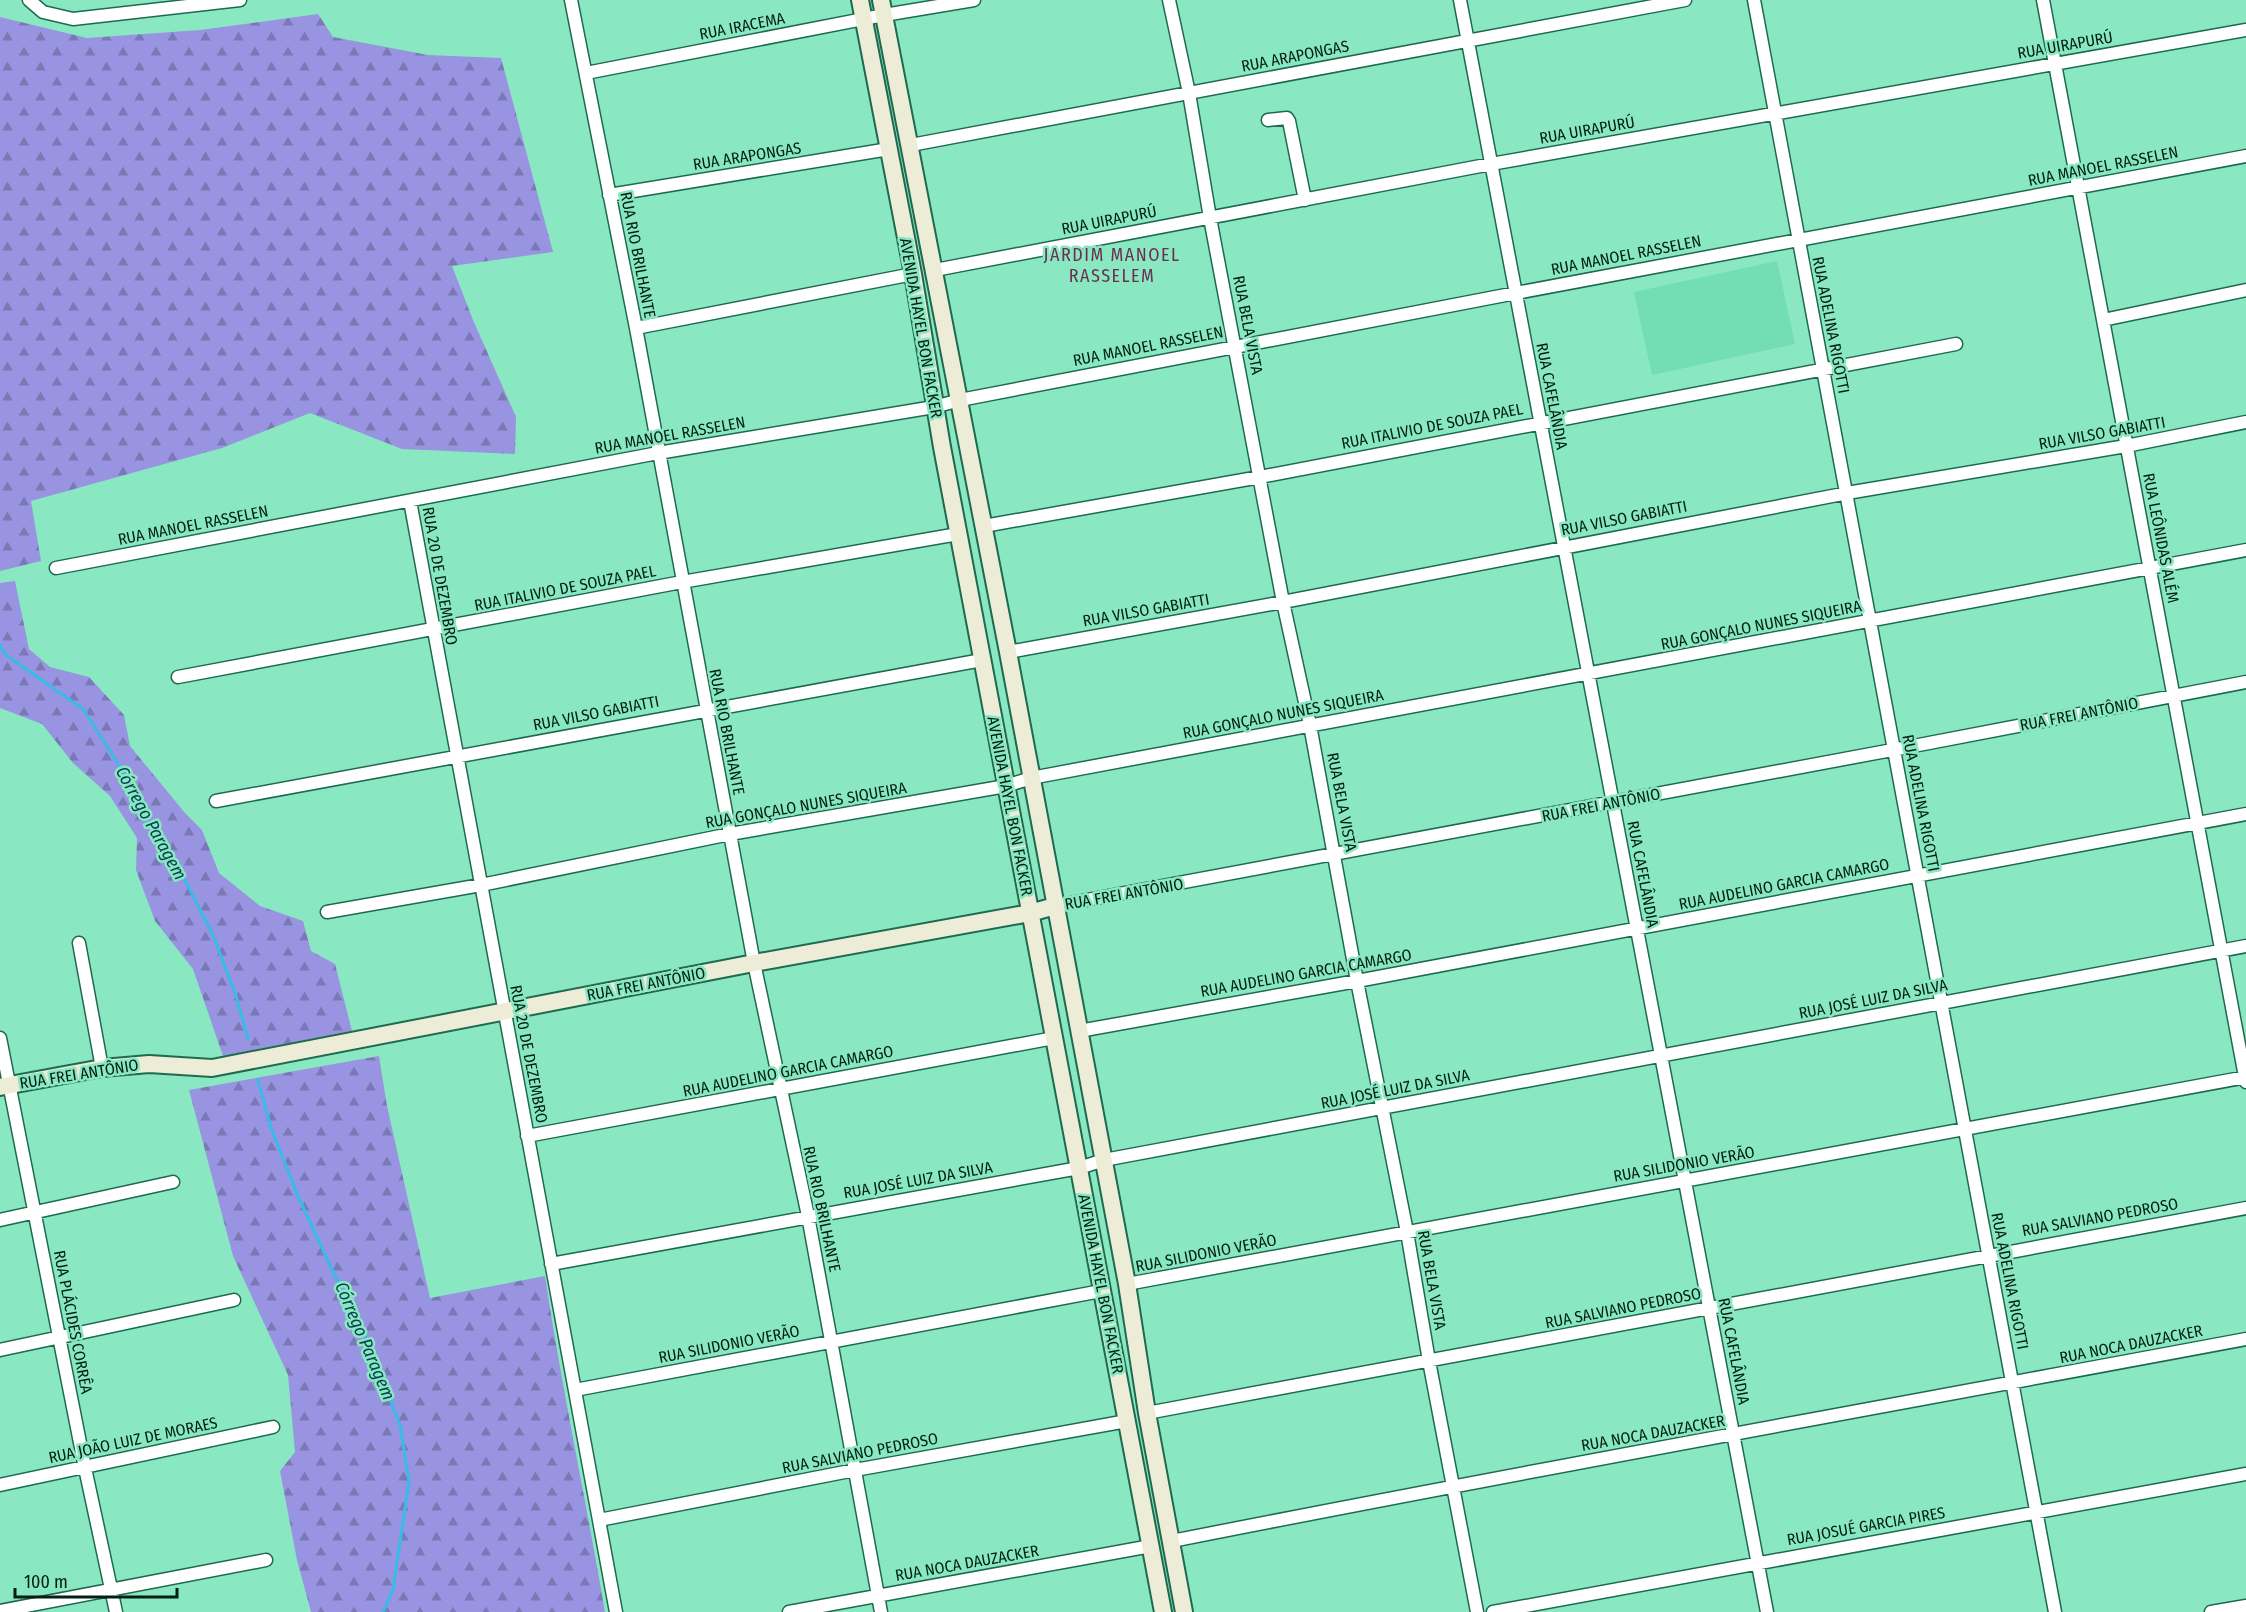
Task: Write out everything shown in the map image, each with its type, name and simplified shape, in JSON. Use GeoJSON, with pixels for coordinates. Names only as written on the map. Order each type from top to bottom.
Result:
{"type":"FeatureCollection","features":[{"type":"Feature","properties":{"kind":"main road","name":"AVENIDA HAYEL BON FACKER"},"geometry":{"type":"LineString","coordinates":[[860,0],[913,274],[934,407],[1163,1612]]}},
{"type":"Feature","properties":{"kind":"main road","name":"AVENIDA HAYEL BON FACKER"},"geometry":{"type":"LineString","coordinates":[[883,8],[1104,1160],[1184,1612]]}},
{"type":"Feature","properties":{"kind":"main road","name":"RUA FREI ANTÔNIO"},"geometry":{"type":"LineString","coordinates":[[4,1086],[102,1068],[149,1064],[212,1068],[754,963],[1030,913],[1056,906]]}},
{"type":"Feature","properties":{"kind":"street"},"geometry":{"type":"LineString","coordinates":[[29,0],[43,12],[73,19],[240,0]]}},
{"type":"Feature","properties":{"kind":"street","name":"RUA RIO BRILHANTE"},"geometry":{"type":"LineString","coordinates":[[571,0],[636,328],[705,710],[754,963],[808,1216],[881,1612]]}},
{"type":"Feature","properties":{"kind":"street","name":"RUA IRACEMA"},"geometry":{"type":"LineString","coordinates":[[586,73],[863,20],[883,8],[974,0]]}},
{"type":"Feature","properties":{"kind":"street","name":"RUA BELA VISTA"},"geometry":{"type":"LineString","coordinates":[[1169,0],[1189,93],[1210,218],[1283,602],[1310,725],[1357,981],[1407,1232],[1477,1612]]}},
{"type":"Feature","properties":{"kind":"street","name":"RUA CAFELÂNDIA"},"geometry":{"type":"LineString","coordinates":[[1460,0],[1767,1612]]}},
{"type":"Feature","properties":{"kind":"street","name":"RUA ARAPONGAS"},"geometry":{"type":"LineString","coordinates":[[911,145],[1685,0]]}},
{"type":"Feature","properties":{"kind":"street","name":"RUA ADELINA RIGOTTI"},"geometry":{"type":"LineString","coordinates":[[1754,0],[2055,1612]]}},
{"type":"Feature","properties":{"kind":"street","name":"RUA LEÔNIDAS ALÉM"},"geometry":{"type":"LineString","coordinates":[[2043,0],[2246,1079]]}},
{"type":"Feature","properties":{"kind":"street","name":"RUA UIRAPURÚ"},"geometry":{"type":"LineString","coordinates":[[935,270],[1491,164],[2246,30]]}},
{"type":"Feature","properties":{"kind":"street"},"geometry":{"type":"LineString","coordinates":[[1268,120],[1287,118],[1289,121],[1305,200]]}},
{"type":"Feature","properties":{"kind":"street","name":"RUA ARAPONGAS"},"geometry":{"type":"LineString","coordinates":[[609,195],[889,149]]}},
{"type":"Feature","properties":{"kind":"street","name":"RUA MANOEL RASSELEN"},"geometry":{"type":"LineString","coordinates":[[56,568],[658,453],[934,407],[1235,346],[2246,156]]}},
{"type":"Feature","properties":{"kind":"street"},"geometry":{"type":"LineString","coordinates":[[636,328],[913,274]]}},
{"type":"Feature","properties":{"kind":"street"},"geometry":{"type":"LineString","coordinates":[[2103,320],[2246,290]]}},
{"type":"Feature","properties":{"kind":"street","name":"RUA ITALIVIO DE SOUZA PAEL"},"geometry":{"type":"LineString","coordinates":[[984,526],[1260,477],[1956,344]]}},
{"type":"Feature","properties":{"kind":"street","name":"RUA VILSO GABIATTI"},"geometry":{"type":"LineString","coordinates":[[1008,652],[1283,602],[1846,493],[2126,446],[2246,422]]}},
{"type":"Feature","properties":{"kind":"street","name":"RUA 20 DE DEZEMBRO"},"geometry":{"type":"LineString","coordinates":[[410,501],[616,1612]]}},
{"type":"Feature","properties":{"kind":"street","name":"RUA ITALIVIO DE SOUZA PAEL"},"geometry":{"type":"LineString","coordinates":[[178,677],[682,582],[958,534]]}},
{"type":"Feature","properties":{"kind":"street","name":"RUA GONÇALO NUNES SIQUEIRA"},"geometry":{"type":"LineString","coordinates":[[327,912],[481,885],[730,834],[1006,786],[1031,778],[2246,550]]}},
{"type":"Feature","properties":{"kind":"street","name":"RUA VILSO GABIATTI"},"geometry":{"type":"LineString","coordinates":[[216,801],[982,660]]}},
{"type":"Feature","properties":{"kind":"street","name":"RUA FREI ANTÔNIO"},"geometry":{"type":"LineString","coordinates":[[1056,906],[1335,856],[2246,681]]}},
{"type":"Feature","properties":{"kind":"street","name":"RUA AUDELINO GARCIA CAMARGO"},"geometry":{"type":"LineString","coordinates":[[1079,1031],[2246,814]]}},
{"type":"Feature","properties":{"kind":"street"},"geometry":{"type":"LineString","coordinates":[[79,943],[102,1068]]}},
{"type":"Feature","properties":{"kind":"street","name":"RUA JOSÉ LUIZ DA SILVA"},"geometry":{"type":"LineString","coordinates":[[551,1264],[1079,1168],[1104,1160],[2246,946]]}},
{"type":"Feature","properties":{"kind":"street","name":"RUA PLÁCIDES CORRÊA"},"geometry":{"type":"LineString","coordinates":[[0,1038],[4,1086],[34,1214],[116,1612]]}},
{"type":"Feature","properties":{"kind":"street","name":"RUA AUDELINO GARCIA CAMARGO"},"geometry":{"type":"LineString","coordinates":[[527,1136],[1054,1038]]}},
{"type":"Feature","properties":{"kind":"street","name":"RUA SILIDONIO VERÃO"},"geometry":{"type":"LineString","coordinates":[[1127,1284],[2246,1079]]}},
{"type":"Feature","properties":{"kind":"street"},"geometry":{"type":"LineString","coordinates":[[0,1220],[173,1182]]}},
{"type":"Feature","properties":{"kind":"street","name":"RUA SALVIANO PEDROSO"},"geometry":{"type":"LineString","coordinates":[[1147,1413],[1709,1309],[1988,1254],[2246,1208]]}},
{"type":"Feature","properties":{"kind":"street","name":"RUA SILIDONIO VERÃO"},"geometry":{"type":"LineString","coordinates":[[575,1390],[1101,1291]]}},
{"type":"Feature","properties":{"kind":"street"},"geometry":{"type":"LineString","coordinates":[[0,1350],[234,1300]]}},
{"type":"Feature","properties":{"kind":"street","name":"RUA NOCA DAUZACKER"},"geometry":{"type":"LineString","coordinates":[[1172,1541],[1452,1485],[2246,1339]]}},
{"type":"Feature","properties":{"kind":"street","name":"RUA SALVIANO PEDROSO"},"geometry":{"type":"LineString","coordinates":[[599,1520],[855,1470],[1127,1421]]}},
{"type":"Feature","properties":{"kind":"street","name":"RUA JOÃO LUIZ DE MORAES"},"geometry":{"type":"LineString","coordinates":[[0,1485],[273,1427]]}},
{"type":"Feature","properties":{"kind":"street","name":"RUA JOSUÉ GARCIA PIRES"},"geometry":{"type":"LineString","coordinates":[[1493,1612],[2246,1474]]}},
{"type":"Feature","properties":{"kind":"street","name":"RUA NOCA DAUZACKER"},"geometry":{"type":"LineString","coordinates":[[789,1612],[1151,1546]]}},
{"type":"Feature","properties":{"kind":"street"},"geometry":{"type":"LineString","coordinates":[[0,1611],[266,1560]]}},
{"type":"Feature","properties":{"kind":"street"},"geometry":{"type":"LineString","coordinates":[[2211,1612],[2246,1605]]}},
{"type":"Feature","properties":{"kind":"shaded area"},"geometry":{"type":"Polygon","coordinates":[[[1777,261],[1795,344],[1652,375],[1634,292],[1777,261]]]}},
{"type":"Feature","properties":{"kind":"green space"},"geometry":{"type":"Polygon","coordinates":[[[318,14],[333,37],[428,55],[501,58],[553,252],[452,266],[516,417],[515,454],[402,449],[310,413],[222,448],[31,501],[41,561],[0,571],[0,17],[87,38],[200,30],[318,14]]]}},
{"type":"Feature","properties":{"kind":"green space"},"geometry":{"type":"Polygon","coordinates":[[[15,581],[29,649],[50,667],[89,677],[124,715],[130,746],[185,813],[202,830],[219,873],[260,906],[303,921],[311,951],[335,964],[352,1031],[223,1056],[193,969],[155,921],[136,870],[137,838],[110,796],[73,763],[42,724],[0,708],[0,583],[15,581]]]}},
{"type":"Feature","properties":{"kind":"green space"},"geometry":{"type":"Polygon","coordinates":[[[379,1056],[387,1106],[430,1298],[545,1276],[605,1612],[311,1612],[297,1560],[280,1471],[295,1452],[288,1375],[233,1256],[189,1090],[379,1056]]]}},
{"type":"Feature","properties":{"kind":"waterway","name":"Córrego Paragem"},"geometry":{"type":"LineString","coordinates":[[0,645],[6,655],[83,709],[126,776],[157,837],[186,882],[213,935],[236,996],[248,1039]]}},
{"type":"Feature","properties":{"kind":"waterway","name":"Córrego Paragem"},"geometry":{"type":"LineString","coordinates":[[258,1080],[271,1128],[298,1196],[363,1330],[400,1425],[409,1482],[393,1589],[383,1612]]}},
{"type":"Feature","properties":{"kind":"district","name":"JARDIM MANOEL RASSELEM"},"geometry":{"type":"Point","coordinates":[1112,265]}}]}
